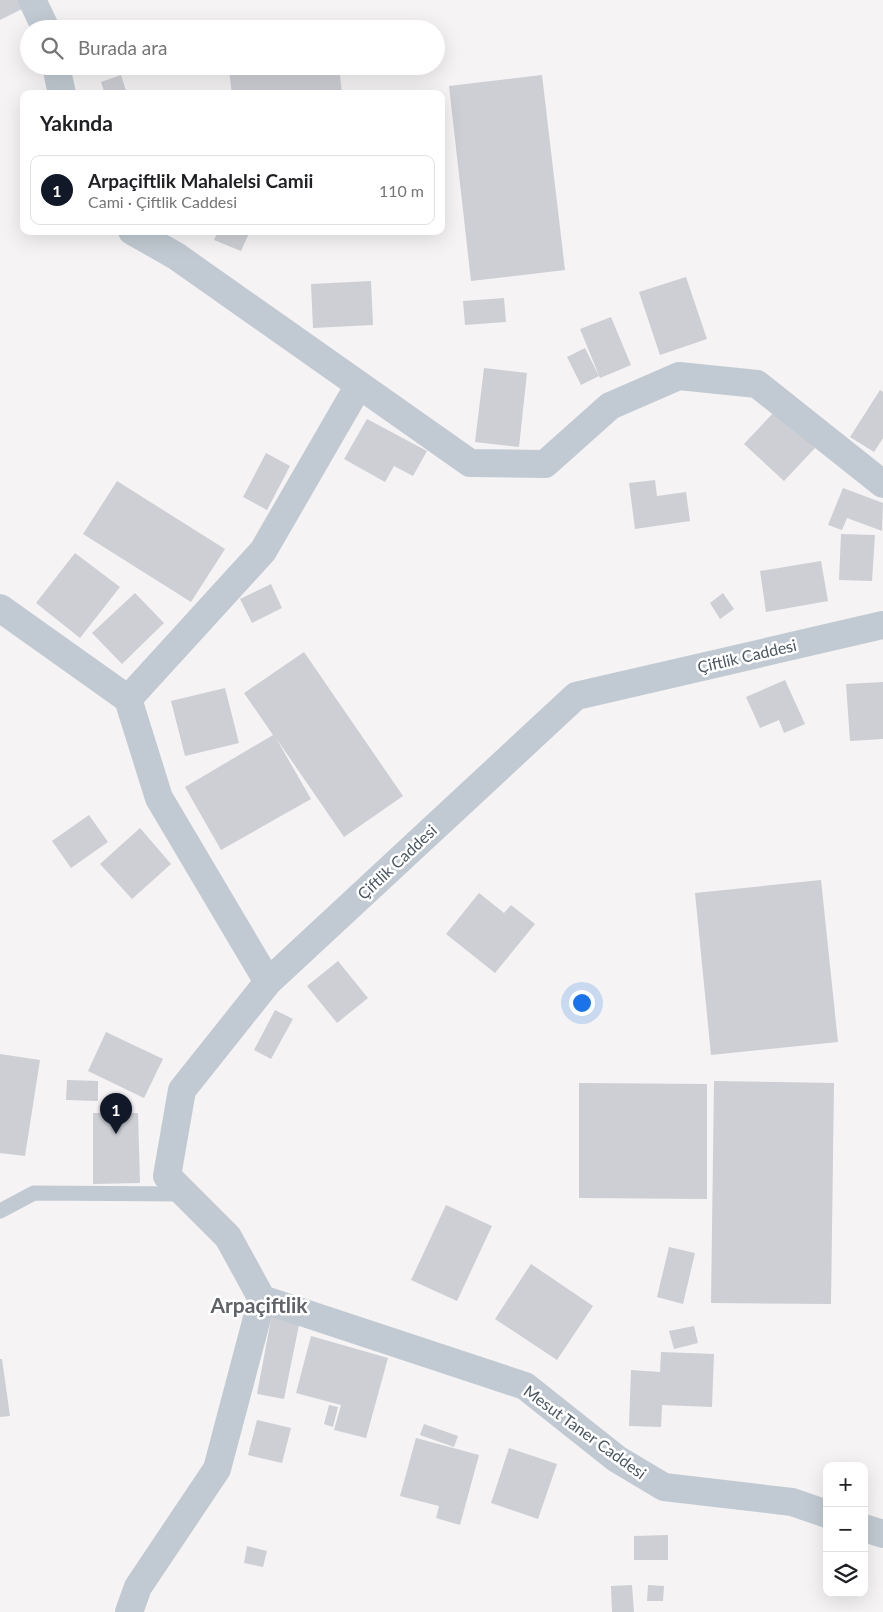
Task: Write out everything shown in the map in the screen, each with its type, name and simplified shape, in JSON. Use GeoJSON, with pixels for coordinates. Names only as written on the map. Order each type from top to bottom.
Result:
{"type":"FeatureCollection","features":[{"type":"Feature","properties":{"kind":"street"},"geometry":{"type":"LineString","coordinates":[[32,0],[42,20]]}},
{"type":"Feature","properties":{"kind":"street"},"geometry":{"type":"LineString","coordinates":[[58,75],[61,90]]}},
{"type":"Feature","properties":{"kind":"street"},"geometry":{"type":"LineString","coordinates":[[139,235],[176,256],[470,463],[545,464],[610,406],[679,376],[757,384],[883,484]]}},
{"type":"Feature","properties":{"kind":"street"},"geometry":{"type":"LineString","coordinates":[[128,699],[263,551],[358,385]]}},
{"type":"Feature","properties":{"kind":"street"},"geometry":{"type":"LineString","coordinates":[[0,608],[128,699],[159,798],[268,982]]}},
{"type":"Feature","properties":{"kind":"street","name":"Çiftlik Caddesi"},"geometry":{"type":"LineString","coordinates":[[262,1299],[228,1237],[166,1176],[182,1090],[268,982],[576,696],[883,625]]}},
{"type":"Feature","properties":{"kind":"street"},"geometry":{"type":"LineString","coordinates":[[129,1612],[138,1587],[218,1470],[262,1299]]}},
{"type":"Feature","properties":{"kind":"street","name":"Mesut Taner Caddesi"},"geometry":{"type":"LineString","coordinates":[[262,1299],[525,1386],[617,1459],[664,1487],[792,1502],[823,1513]]}},
{"type":"Feature","properties":{"kind":"street"},"geometry":{"type":"LineString","coordinates":[[868,1529],[883,1534]]}},
{"type":"Feature","properties":{"kind":"lane"},"geometry":{"type":"LineString","coordinates":[[0,1211],[34,1194],[185,1194]]}},
{"type":"Feature","properties":{"kind":"building"},"geometry":{"type":"Polygon","coordinates":[[[0,0],[18,0],[22,9],[0,20],[0,0]]]}},
{"type":"Feature","properties":{"kind":"building"},"geometry":{"type":"Polygon","coordinates":[[[121,75],[126,90],[104,90],[101,82],[121,75]]]}},
{"type":"Feature","properties":{"kind":"building"},"geometry":{"type":"Polygon","coordinates":[[[230,75],[340,75],[342,90],[231,90],[230,75]]]}},
{"type":"Feature","properties":{"kind":"building"},"geometry":{"type":"Polygon","coordinates":[[[542,75],[565,270],[471,281],[449,86],[542,75]]]}},
{"type":"Feature","properties":{"kind":"building"},"geometry":{"type":"Polygon","coordinates":[[[216,235],[248,235],[241,251],[214,240],[216,235]]]}},
{"type":"Feature","properties":{"kind":"building"},"geometry":{"type":"Polygon","coordinates":[[[686,277],[707,339],[660,355],[639,292],[686,277]]]}},
{"type":"Feature","properties":{"kind":"building"},"geometry":{"type":"Polygon","coordinates":[[[371,281],[373,325],[313,328],[311,284],[371,281]]]}},
{"type":"Feature","properties":{"kind":"building"},"geometry":{"type":"Polygon","coordinates":[[[504,298],[506,322],[465,325],[463,301],[504,298]]]}},
{"type":"Feature","properties":{"kind":"building"},"geometry":{"type":"Polygon","coordinates":[[[611,317],[631,365],[600,378],[580,329],[611,317]]]}},
{"type":"Feature","properties":{"kind":"building"},"geometry":{"type":"Polygon","coordinates":[[[585,348],[599,376],[581,385],[567,357],[585,348]]]}},
{"type":"Feature","properties":{"kind":"building"},"geometry":{"type":"Polygon","coordinates":[[[484,368],[527,373],[519,447],[475,442],[484,368]]]}},
{"type":"Feature","properties":{"kind":"building"},"geometry":{"type":"Polygon","coordinates":[[[880,390],[883,392],[883,438],[874,452],[850,437],[880,390]]]}},
{"type":"Feature","properties":{"kind":"building"},"geometry":{"type":"Polygon","coordinates":[[[775,411],[815,448],[784,481],[744,444],[775,411]]]}},
{"type":"Feature","properties":{"kind":"building"},"geometry":{"type":"Polygon","coordinates":[[[367,419],[427,451],[413,476],[394,466],[385,482],[344,459],[367,419]]]}},
{"type":"Feature","properties":{"kind":"building"},"geometry":{"type":"Polygon","coordinates":[[[266,453],[290,466],[267,510],[243,497],[266,453]]]}},
{"type":"Feature","properties":{"kind":"building"},"geometry":{"type":"Polygon","coordinates":[[[655,480],[657,496],[686,492],[690,521],[635,529],[629,483],[655,480]]]}},
{"type":"Feature","properties":{"kind":"building"},"geometry":{"type":"Polygon","coordinates":[[[117,481],[225,549],[191,602],[83,534],[117,481]]]}},
{"type":"Feature","properties":{"kind":"building"},"geometry":{"type":"Polygon","coordinates":[[[843,488],[883,503],[882,531],[847,518],[842,530],[828,525],[843,488]]]}},
{"type":"Feature","properties":{"kind":"building"},"geometry":{"type":"Polygon","coordinates":[[[841,534],[875,535],[872,581],[839,580],[841,534]]]}},
{"type":"Feature","properties":{"kind":"building"},"geometry":{"type":"Polygon","coordinates":[[[75,553],[120,587],[80,638],[36,603],[75,553]]]}},
{"type":"Feature","properties":{"kind":"building"},"geometry":{"type":"Polygon","coordinates":[[[821,561],[828,601],[766,612],[760,571],[821,561]]]}},
{"type":"Feature","properties":{"kind":"building"},"geometry":{"type":"Polygon","coordinates":[[[271,584],[282,608],[252,623],[240,599],[271,584]]]}},
{"type":"Feature","properties":{"kind":"building"},"geometry":{"type":"Polygon","coordinates":[[[135,593],[164,623],[122,664],[92,633],[135,593]]]}},
{"type":"Feature","properties":{"kind":"building"},"geometry":{"type":"Polygon","coordinates":[[[723,593],[734,609],[720,619],[710,603],[723,593]]]}},
{"type":"Feature","properties":{"kind":"building"},"geometry":{"type":"Polygon","coordinates":[[[304,652],[403,796],[344,837],[276,738],[311,799],[221,850],[185,787],[273,735],[244,693],[304,652]]]}},
{"type":"Feature","properties":{"kind":"building"},"geometry":{"type":"Polygon","coordinates":[[[785,680],[805,724],[784,733],[779,720],[760,728],[746,697],[785,680]]]}},
{"type":"Feature","properties":{"kind":"building"},"geometry":{"type":"Polygon","coordinates":[[[883,682],[883,739],[850,741],[846,684],[883,682]]]}},
{"type":"Feature","properties":{"kind":"building"},"geometry":{"type":"Polygon","coordinates":[[[225,688],[239,743],[185,756],[171,701],[225,688]]]}},
{"type":"Feature","properties":{"kind":"building"},"geometry":{"type":"Polygon","coordinates":[[[89,815],[108,842],[71,868],[52,841],[89,815]]]}},
{"type":"Feature","properties":{"kind":"building"},"geometry":{"type":"Polygon","coordinates":[[[140,828],[171,864],[132,899],[100,864],[140,828]]]}},
{"type":"Feature","properties":{"kind":"building"},"geometry":{"type":"Polygon","coordinates":[[[821,880],[838,1042],[711,1055],[695,893],[821,880]]]}},
{"type":"Feature","properties":{"kind":"building"},"geometry":{"type":"Polygon","coordinates":[[[479,893],[504,913],[511,905],[535,924],[495,973],[446,934],[479,893]]]}},
{"type":"Feature","properties":{"kind":"building"},"geometry":{"type":"Polygon","coordinates":[[[338,961],[368,998],[337,1023],[307,986],[338,961]]]}},
{"type":"Feature","properties":{"kind":"building"},"geometry":{"type":"Polygon","coordinates":[[[275,1010],[293,1019],[271,1059],[254,1050],[275,1010]]]}},
{"type":"Feature","properties":{"kind":"building"},"geometry":{"type":"Polygon","coordinates":[[[106,1032],[163,1059],[144,1098],[88,1071],[106,1032]]]}},
{"type":"Feature","properties":{"kind":"building"},"geometry":{"type":"Polygon","coordinates":[[[0,1054],[40,1060],[25,1156],[0,1153],[0,1054]]]}},
{"type":"Feature","properties":{"kind":"building"},"geometry":{"type":"Polygon","coordinates":[[[67,1080],[98,1081],[98,1101],[66,1100],[67,1080]]]}},
{"type":"Feature","properties":{"kind":"building"},"geometry":{"type":"Polygon","coordinates":[[[714,1081],[834,1083],[831,1304],[711,1303],[714,1081]]]}},
{"type":"Feature","properties":{"kind":"building"},"geometry":{"type":"Polygon","coordinates":[[[579,1083],[707,1084],[707,1199],[579,1198],[579,1083]]]}},
{"type":"Feature","properties":{"kind":"building"},"geometry":{"type":"Polygon","coordinates":[[[93,1113],[138,1113],[140,1183],[93,1184],[93,1113]]]}},
{"type":"Feature","properties":{"kind":"building"},"geometry":{"type":"Polygon","coordinates":[[[446,1205],[492,1226],[457,1301],[411,1280],[446,1205]]]}},
{"type":"Feature","properties":{"kind":"building"},"geometry":{"type":"Polygon","coordinates":[[[669,1247],[695,1253],[683,1304],[657,1297],[669,1247]]]}},
{"type":"Feature","properties":{"kind":"building"},"geometry":{"type":"Polygon","coordinates":[[[531,1264],[593,1306],[557,1360],[495,1319],[531,1264]]]}},
{"type":"Feature","properties":{"kind":"building"},"geometry":{"type":"Polygon","coordinates":[[[272,1314],[300,1320],[284,1399],[257,1394],[272,1314]]]}},
{"type":"Feature","properties":{"kind":"building"},"geometry":{"type":"Polygon","coordinates":[[[694,1326],[698,1343],[674,1349],[669,1331],[694,1326]]]}},
{"type":"Feature","properties":{"kind":"building"},"geometry":{"type":"Polygon","coordinates":[[[311,1336],[388,1358],[366,1438],[334,1430],[341,1405],[296,1393],[311,1336]]]}},
{"type":"Feature","properties":{"kind":"building"},"geometry":{"type":"Polygon","coordinates":[[[661,1352],[714,1354],[712,1407],[662,1405],[661,1427],[629,1426],[631,1370],[660,1372],[661,1352]]]}},
{"type":"Feature","properties":{"kind":"building"},"geometry":{"type":"Polygon","coordinates":[[[0,1359],[2,1359],[10,1416],[0,1417],[0,1359]]]}},
{"type":"Feature","properties":{"kind":"building"},"geometry":{"type":"Polygon","coordinates":[[[329,1405],[338,1407],[333,1427],[324,1424],[329,1405]]]}},
{"type":"Feature","properties":{"kind":"building"},"geometry":{"type":"Polygon","coordinates":[[[257,1420],[291,1428],[282,1463],[248,1455],[257,1420]]]}},
{"type":"Feature","properties":{"kind":"building"},"geometry":{"type":"Polygon","coordinates":[[[424,1424],[458,1436],[454,1447],[420,1435],[424,1424]]]}},
{"type":"Feature","properties":{"kind":"building"},"geometry":{"type":"Polygon","coordinates":[[[416,1438],[479,1455],[460,1525],[436,1518],[439,1506],[400,1496],[416,1438]]]}},
{"type":"Feature","properties":{"kind":"building"},"geometry":{"type":"Polygon","coordinates":[[[509,1448],[557,1464],[538,1519],[491,1503],[509,1448]]]}},
{"type":"Feature","properties":{"kind":"building"},"geometry":{"type":"Polygon","coordinates":[[[668,1535],[668,1560],[634,1560],[634,1536],[668,1535]]]}},
{"type":"Feature","properties":{"kind":"building"},"geometry":{"type":"Polygon","coordinates":[[[247,1546],[267,1551],[263,1567],[244,1563],[247,1546]]]}},
{"type":"Feature","properties":{"kind":"building"},"geometry":{"type":"Polygon","coordinates":[[[632,1585],[634,1612],[612,1612],[611,1586],[632,1585]]]}},
{"type":"Feature","properties":{"kind":"building"},"geometry":{"type":"Polygon","coordinates":[[[648,1585],[664,1586],[663,1601],[647,1601],[648,1585]]]}},
{"type":"Feature","properties":{"kind":"place","name":"Arpaçiftlik Mahalelsi Camii"},"geometry":{"type":"Point","coordinates":[116,1134]}},
{"type":"Feature","properties":{"kind":"district","name":"Arpaçiftlik"},"geometry":{"type":"Point","coordinates":[259,1306]}}]}
